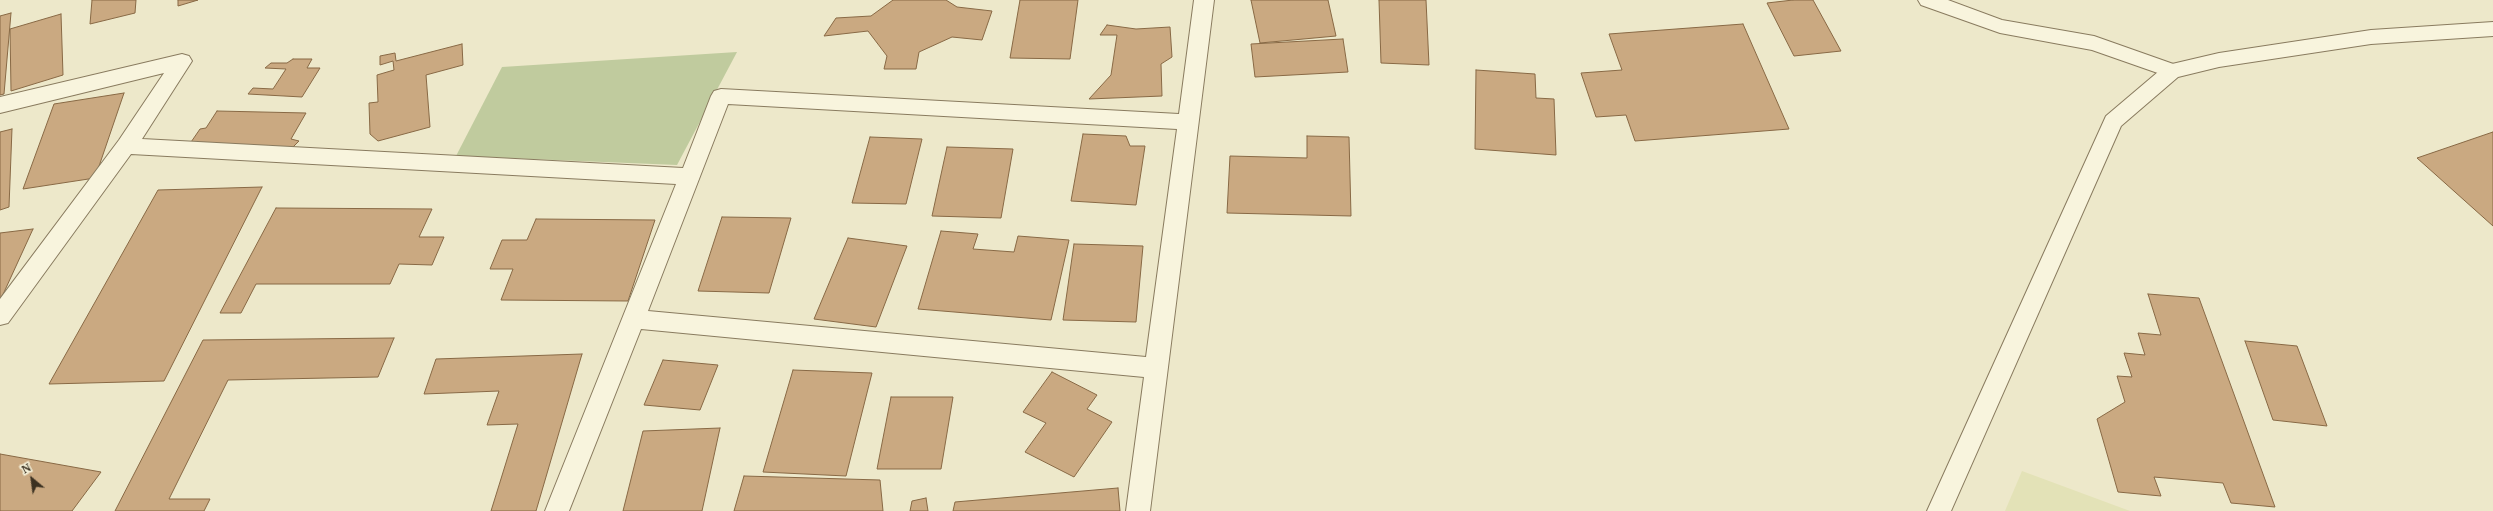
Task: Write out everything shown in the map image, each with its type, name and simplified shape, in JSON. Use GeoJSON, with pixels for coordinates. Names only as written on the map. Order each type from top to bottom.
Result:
{"type":"FeatureCollection","features":[{"type":"Feature","properties":{"kind":"street"},"geometry":{"type":"LineString","coordinates":[[1138,511],[1204,0]]}},
{"type":"Feature","properties":{"kind":"street"},"geometry":{"type":"LineString","coordinates":[[1928,0],[2000,26],[2094,43],[2172,71]]}},
{"type":"Feature","properties":{"kind":"street"},"geometry":{"type":"LineString","coordinates":[[1939,511],[2113,121],[2172,71],[2219,60],[2371,37],[2493,29]]}},
{"type":"Feature","properties":{"kind":"street"},"geometry":{"type":"LineString","coordinates":[[0,105],[182,61],[126,146],[0,316]]}},
{"type":"Feature","properties":{"kind":"street"},"geometry":{"type":"LineString","coordinates":[[557,511],[721,96],[1189,122]]}},
{"type":"Feature","properties":{"kind":"street"},"geometry":{"type":"LineString","coordinates":[[126,146],[690,177]]}},
{"type":"Feature","properties":{"kind":"street"},"geometry":{"type":"LineString","coordinates":[[634,319],[1157,368]]}},
{"type":"Feature","properties":{"kind":"green space"},"geometry":{"type":"Polygon","coordinates":[[[737,52],[677,165],[456,156],[502,67],[737,52]]]}},
{"type":"Feature","properties":{"kind":"green space"},"geometry":{"type":"Polygon","coordinates":[[[2022,471],[2130,511],[2005,511],[2022,471]]]}},
{"type":"Feature","properties":{"kind":"building"},"geometry":{"type":"Polygon","coordinates":[[[92,0],[136,0],[135,13],[90,24],[92,0]]]}},
{"type":"Feature","properties":{"kind":"building"},"geometry":{"type":"Polygon","coordinates":[[[178,0],[198,0],[178,6],[178,0]]]}},
{"type":"Feature","properties":{"kind":"building"},"geometry":{"type":"Polygon","coordinates":[[[893,0],[946,0],[957,7],[992,11],[982,40],[952,37],[919,52],[916,69],[884,69],[887,56],[868,31],[824,36],[836,18],[871,16],[893,0]]]}},
{"type":"Feature","properties":{"kind":"building"},"geometry":{"type":"Polygon","coordinates":[[[1020,0],[1078,0],[1070,59],[1010,58],[1020,0]]]}},
{"type":"Feature","properties":{"kind":"building"},"geometry":{"type":"Polygon","coordinates":[[[1251,0],[1328,0],[1336,36],[1260,43],[1251,0]]]}},
{"type":"Feature","properties":{"kind":"building"},"geometry":{"type":"Polygon","coordinates":[[[1379,0],[1426,0],[1429,65],[1381,63],[1379,0]]]}},
{"type":"Feature","properties":{"kind":"building"},"geometry":{"type":"Polygon","coordinates":[[[1793,0],[1813,0],[1841,51],[1794,56],[1767,3],[1793,0]]]}},
{"type":"Feature","properties":{"kind":"building"},"geometry":{"type":"Polygon","coordinates":[[[11,13],[4,94],[0,95],[0,16],[11,13]]]}},
{"type":"Feature","properties":{"kind":"building"},"geometry":{"type":"Polygon","coordinates":[[[61,14],[63,75],[11,91],[10,29],[61,14]]]}},
{"type":"Feature","properties":{"kind":"building"},"geometry":{"type":"Polygon","coordinates":[[[1743,24],[1789,129],[1635,141],[1626,115],[1596,117],[1581,73],[1622,70],[1609,34],[1743,24]]]}},
{"type":"Feature","properties":{"kind":"building"},"geometry":{"type":"Polygon","coordinates":[[[1107,25],[1136,29],[1170,27],[1172,57],[1161,64],[1162,96],[1089,99],[1111,75],[1117,35],[1100,35],[1107,25]]]}},
{"type":"Feature","properties":{"kind":"building"},"geometry":{"type":"Polygon","coordinates":[[[1343,39],[1348,72],[1255,77],[1251,44],[1343,39]]]}},
{"type":"Feature","properties":{"kind":"building"},"geometry":{"type":"Polygon","coordinates":[[[462,44],[463,65],[426,75],[430,127],[378,141],[370,134],[369,103],[378,102],[377,75],[394,70],[393,61],[380,65],[380,56],[395,53],[396,61],[462,44]]]}},
{"type":"Feature","properties":{"kind":"building"},"geometry":{"type":"Polygon","coordinates":[[[293,59],[312,59],[307,68],[320,68],[302,97],[248,94],[253,88],[273,89],[286,69],[265,68],[271,63],[287,63],[293,59]]]}},
{"type":"Feature","properties":{"kind":"building"},"geometry":{"type":"Polygon","coordinates":[[[1476,70],[1535,74],[1536,98],[1554,99],[1556,155],[1475,149],[1476,70]]]}},
{"type":"Feature","properties":{"kind":"building"},"geometry":{"type":"Polygon","coordinates":[[[124,93],[95,178],[23,189],[54,104],[124,93]]]}},
{"type":"Feature","properties":{"kind":"building"},"geometry":{"type":"Polygon","coordinates":[[[217,111],[306,113],[291,139],[299,141],[292,148],[189,145],[200,129],[206,128],[217,111]]]}},
{"type":"Feature","properties":{"kind":"building"},"geometry":{"type":"Polygon","coordinates":[[[12,129],[9,207],[0,210],[0,132],[12,129]]]}},
{"type":"Feature","properties":{"kind":"building"},"geometry":{"type":"Polygon","coordinates":[[[2493,132],[2493,226],[2417,158],[2493,132]]]}},
{"type":"Feature","properties":{"kind":"building"},"geometry":{"type":"Polygon","coordinates":[[[1083,134],[1126,136],[1130,146],[1145,146],[1136,205],[1071,201],[1083,134]]]}},
{"type":"Feature","properties":{"kind":"building"},"geometry":{"type":"Polygon","coordinates":[[[1307,136],[1349,137],[1351,216],[1227,213],[1230,156],[1307,158],[1307,136]]]}},
{"type":"Feature","properties":{"kind":"building"},"geometry":{"type":"Polygon","coordinates":[[[870,137],[922,139],[906,204],[852,203],[870,137]]]}},
{"type":"Feature","properties":{"kind":"building"},"geometry":{"type":"Polygon","coordinates":[[[947,147],[1013,149],[1001,218],[932,216],[947,147]]]}},
{"type":"Feature","properties":{"kind":"building"},"geometry":{"type":"Polygon","coordinates":[[[262,187],[164,381],[49,384],[158,190],[262,187]]]}},
{"type":"Feature","properties":{"kind":"building"},"geometry":{"type":"Polygon","coordinates":[[[276,208],[432,209],[419,237],[444,237],[432,265],[399,264],[390,284],[256,284],[241,313],[220,313],[276,208]]]}},
{"type":"Feature","properties":{"kind":"building"},"geometry":{"type":"Polygon","coordinates":[[[722,217],[791,218],[769,293],[698,291],[722,217]]]}},
{"type":"Feature","properties":{"kind":"building"},"geometry":{"type":"Polygon","coordinates":[[[536,219],[655,220],[628,301],[501,300],[513,269],[490,269],[502,240],[527,240],[536,219]]]}},
{"type":"Feature","properties":{"kind":"building"},"geometry":{"type":"Polygon","coordinates":[[[33,229],[0,301],[0,233],[33,229]]]}},
{"type":"Feature","properties":{"kind":"building"},"geometry":{"type":"Polygon","coordinates":[[[941,231],[978,234],[973,249],[1014,252],[1018,236],[1069,240],[1051,320],[918,309],[941,231]]]}},
{"type":"Feature","properties":{"kind":"building"},"geometry":{"type":"Polygon","coordinates":[[[848,238],[907,246],[876,327],[814,319],[848,238]]]}},
{"type":"Feature","properties":{"kind":"building"},"geometry":{"type":"Polygon","coordinates":[[[1074,244],[1143,246],[1136,322],[1063,320],[1074,244]]]}},
{"type":"Feature","properties":{"kind":"building"},"geometry":{"type":"Polygon","coordinates":[[[2148,294],[2199,298],[2275,507],[2231,503],[2223,483],[2154,477],[2161,496],[2118,492],[2097,419],[2125,402],[2117,376],[2132,377],[2124,353],[2145,355],[2138,333],[2161,335],[2148,294]]]}},
{"type":"Feature","properties":{"kind":"building"},"geometry":{"type":"Polygon","coordinates":[[[394,338],[378,377],[228,380],[169,499],[210,499],[204,511],[115,511],[203,340],[394,338]]]}},
{"type":"Feature","properties":{"kind":"building"},"geometry":{"type":"Polygon","coordinates":[[[2245,341],[2297,346],[2327,426],[2273,420],[2245,341]]]}},
{"type":"Feature","properties":{"kind":"building"},"geometry":{"type":"Polygon","coordinates":[[[582,354],[536,511],[491,511],[518,424],[487,425],[499,391],[424,394],[436,359],[582,354]]]}},
{"type":"Feature","properties":{"kind":"building"},"geometry":{"type":"Polygon","coordinates":[[[663,360],[718,365],[700,410],[644,405],[663,360]]]}},
{"type":"Feature","properties":{"kind":"building"},"geometry":{"type":"Polygon","coordinates":[[[793,370],[872,373],[846,476],[763,472],[793,370]]]}},
{"type":"Feature","properties":{"kind":"building"},"geometry":{"type":"Polygon","coordinates":[[[1052,372],[1097,395],[1087,409],[1112,422],[1074,477],[1025,452],[1046,423],[1023,412],[1052,372]]]}},
{"type":"Feature","properties":{"kind":"building"},"geometry":{"type":"Polygon","coordinates":[[[891,397],[953,397],[941,469],[877,469],[891,397]]]}},
{"type":"Feature","properties":{"kind":"building"},"geometry":{"type":"Polygon","coordinates":[[[720,428],[702,511],[623,511],[643,431],[720,428]]]}},
{"type":"Feature","properties":{"kind":"building"},"geometry":{"type":"Polygon","coordinates":[[[0,454],[101,472],[72,511],[0,511],[0,454]]]}},
{"type":"Feature","properties":{"kind":"building"},"geometry":{"type":"Polygon","coordinates":[[[744,476],[880,480],[883,511],[734,511],[744,476]]]}},
{"type":"Feature","properties":{"kind":"building"},"geometry":{"type":"Polygon","coordinates":[[[1118,488],[1120,511],[953,511],[955,502],[1118,488]]]}},
{"type":"Feature","properties":{"kind":"building"},"geometry":{"type":"Polygon","coordinates":[[[926,498],[928,511],[910,511],[912,501],[926,498]]]}}]}
